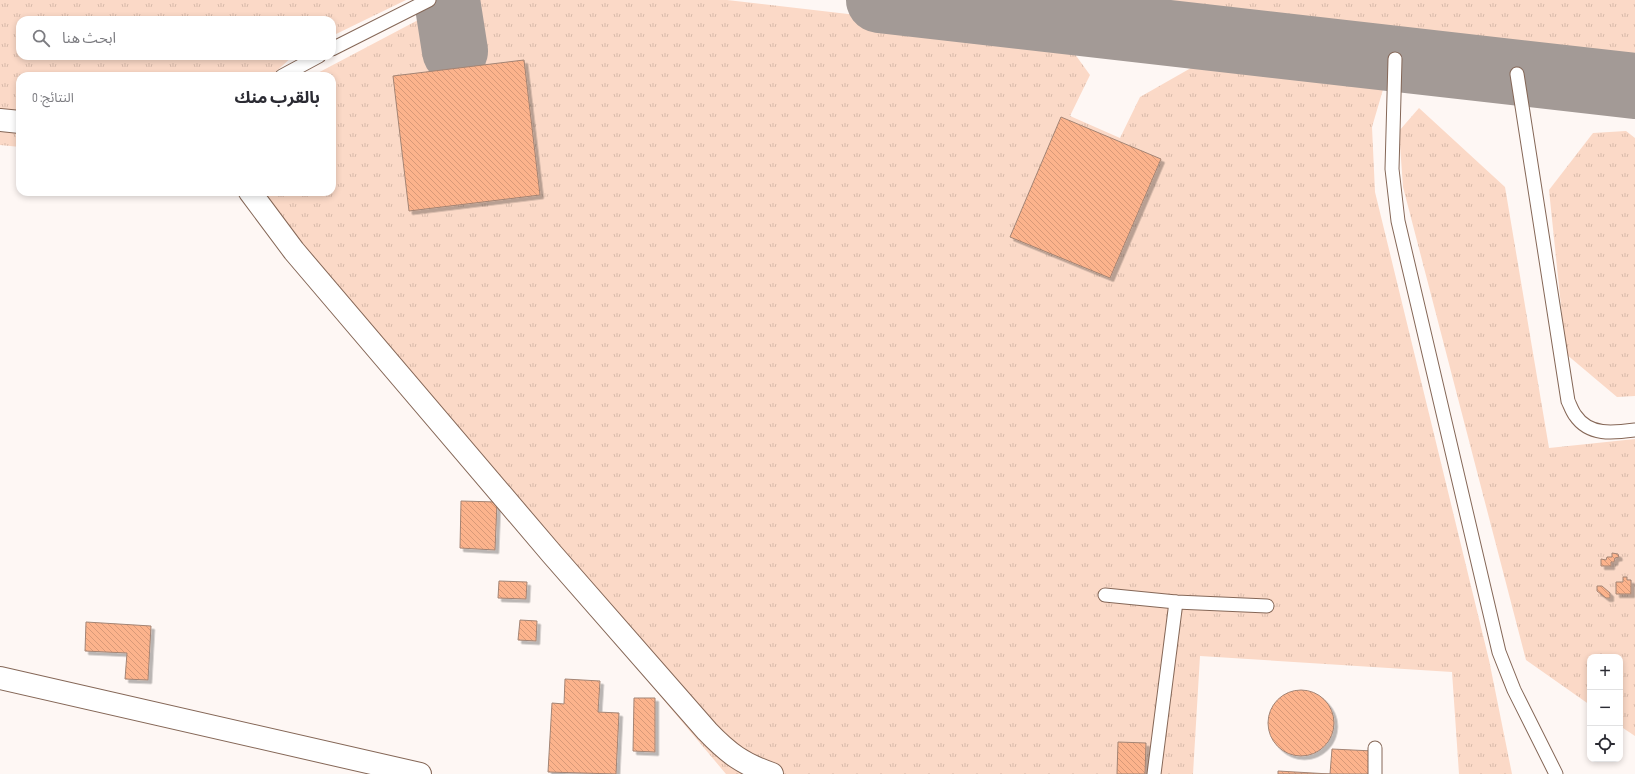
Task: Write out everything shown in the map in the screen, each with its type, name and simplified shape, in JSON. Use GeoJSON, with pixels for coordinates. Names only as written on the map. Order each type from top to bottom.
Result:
{"type":"FeatureCollection","features":[{"type":"Feature","properties":{"kind":"street"},"geometry":{"type":"LineString","coordinates":[[0,120],[16,122]]}},
{"type":"Feature","properties":{"kind":"street"},"geometry":{"type":"LineString","coordinates":[[253,196],[315,275],[552,554],[707,731],[731,755],[745,763],[772,774]]}},
{"type":"Feature","properties":{"kind":"street"},"geometry":{"type":"LineString","coordinates":[[0,678],[420,774]]}},
{"type":"Feature","properties":{"kind":"lane"},"geometry":{"type":"LineString","coordinates":[[336,47],[429,0]]}},
{"type":"Feature","properties":{"kind":"lane"},"geometry":{"type":"LineString","coordinates":[[1395,59],[1392,169],[1398,221],[1499,652],[1514,690],[1556,774]]}},
{"type":"Feature","properties":{"kind":"lane"},"geometry":{"type":"LineString","coordinates":[[289,72],[312,60]]}},
{"type":"Feature","properties":{"kind":"lane"},"geometry":{"type":"LineString","coordinates":[[1517,74],[1568,401],[1575,416],[1586,427],[1601,433],[1635,430]]}},
{"type":"Feature","properties":{"kind":"lane"},"geometry":{"type":"LineString","coordinates":[[1105,595],[1176,602],[1267,606]]}},
{"type":"Feature","properties":{"kind":"lane"},"geometry":{"type":"LineString","coordinates":[[1154,774],[1176,602]]}},
{"type":"Feature","properties":{"kind":"lane"},"geometry":{"type":"LineString","coordinates":[[1375,748],[1375,774]]}},
{"type":"Feature","properties":{"kind":"green space"},"geometry":{"type":"Polygon","coordinates":[[[0,0],[406,0],[336,34],[336,16],[16,16],[16,60],[289,60],[275,72],[16,72],[16,147],[0,145],[0,0]]]}},
{"type":"Feature","properties":{"kind":"green space"},"geometry":{"type":"Polygon","coordinates":[[[456,0],[727,0],[1064,39],[1090,75],[1070,116],[1120,138],[1140,97],[1212,56],[1387,76],[1372,127],[1375,192],[1489,660],[1512,774],[1459,774],[1452,672],[1200,656],[1193,774],[726,774],[239,196],[336,196],[336,72],[320,72],[456,0]]]}},
{"type":"Feature","properties":{"kind":"green space"},"geometry":{"type":"Polygon","coordinates":[[[1092,0],[1635,0],[1635,60],[1092,0]]]}},
{"type":"Feature","properties":{"kind":"green space"},"geometry":{"type":"Polygon","coordinates":[[[1419,108],[1505,187],[1549,448],[1635,439],[1635,736],[1623,728],[1623,654],[1587,654],[1587,703],[1526,660],[1403,187],[1399,131],[1419,108]]]}},
{"type":"Feature","properties":{"kind":"green space"},"geometry":{"type":"Polygon","coordinates":[[[1626,131],[1635,138],[1635,396],[1617,397],[1566,354],[1549,190],[1593,133],[1626,131]]]}},
{"type":"Feature","properties":{"kind":"building"},"geometry":{"type":"Polygon","coordinates":[[[524,60],[540,195],[409,211],[393,76],[524,60]]]}},
{"type":"Feature","properties":{"kind":"building"},"geometry":{"type":"Polygon","coordinates":[[[1061,117],[1161,159],[1110,278],[1010,237],[1061,117]]]}},
{"type":"Feature","properties":{"kind":"building"},"geometry":{"type":"Polygon","coordinates":[[[461,501],[497,502],[495,550],[460,548],[461,501]]]}},
{"type":"Feature","properties":{"kind":"building"},"geometry":{"type":"Polygon","coordinates":[[[1612,553],[1618,554],[1619,557],[1615,558],[1614,562],[1611,562],[1611,566],[1601,566],[1601,559],[1606,560],[1607,557],[1612,557],[1612,553]]]}},
{"type":"Feature","properties":{"kind":"building"},"geometry":{"type":"Polygon","coordinates":[[[1623,577],[1627,577],[1627,580],[1631,580],[1631,594],[1616,594],[1616,582],[1623,582],[1623,577]]]}},
{"type":"Feature","properties":{"kind":"building"},"geometry":{"type":"Polygon","coordinates":[[[499,581],[527,582],[526,599],[498,598],[499,581]]]}},
{"type":"Feature","properties":{"kind":"building"},"geometry":{"type":"Polygon","coordinates":[[[1597,586],[1602,586],[1610,593],[1610,598],[1606,598],[1597,591],[1597,586]]]}},
{"type":"Feature","properties":{"kind":"building"},"geometry":{"type":"Polygon","coordinates":[[[520,620],[537,621],[536,641],[518,640],[520,620]]]}},
{"type":"Feature","properties":{"kind":"building"},"geometry":{"type":"Polygon","coordinates":[[[86,622],[151,626],[148,680],[125,679],[127,653],[85,651],[86,622]]]}},
{"type":"Feature","properties":{"kind":"building"},"geometry":{"type":"Polygon","coordinates":[[[565,679],[600,681],[598,712],[619,713],[616,774],[548,772],[552,703],[564,704],[565,679]]]}},
{"type":"Feature","properties":{"kind":"building"},"geometry":{"type":"Polygon","coordinates":[[[1294,690],[1308,690],[1320,695],[1329,704],[1334,716],[1332,736],[1325,747],[1308,756],[1294,756],[1282,751],[1273,742],[1268,730],[1268,716],[1273,704],[1282,695],[1294,690]]]}},
{"type":"Feature","properties":{"kind":"building"},"geometry":{"type":"Polygon","coordinates":[[[634,698],[655,698],[655,752],[633,751],[634,698]]]}},
{"type":"Feature","properties":{"kind":"building"},"geometry":{"type":"Polygon","coordinates":[[[1118,742],[1146,743],[1145,774],[1117,774],[1118,742]]]}},
{"type":"Feature","properties":{"kind":"building"},"geometry":{"type":"Polygon","coordinates":[[[1332,749],[1373,751],[1371,774],[1330,774],[1332,749]]]}},
{"type":"Feature","properties":{"kind":"building"},"geometry":{"type":"Polygon","coordinates":[[[1278,771],[1330,774],[1278,774],[1278,771]]]}},
{"type":"Feature","properties":{"kind":"taxiway"},"geometry":{"type":"LineString","coordinates":[[447,0],[455,51]]}},
{"type":"Feature","properties":{"kind":"taxiway"},"geometry":{"type":"LineString","coordinates":[[879,0],[1635,86]]}}]}
